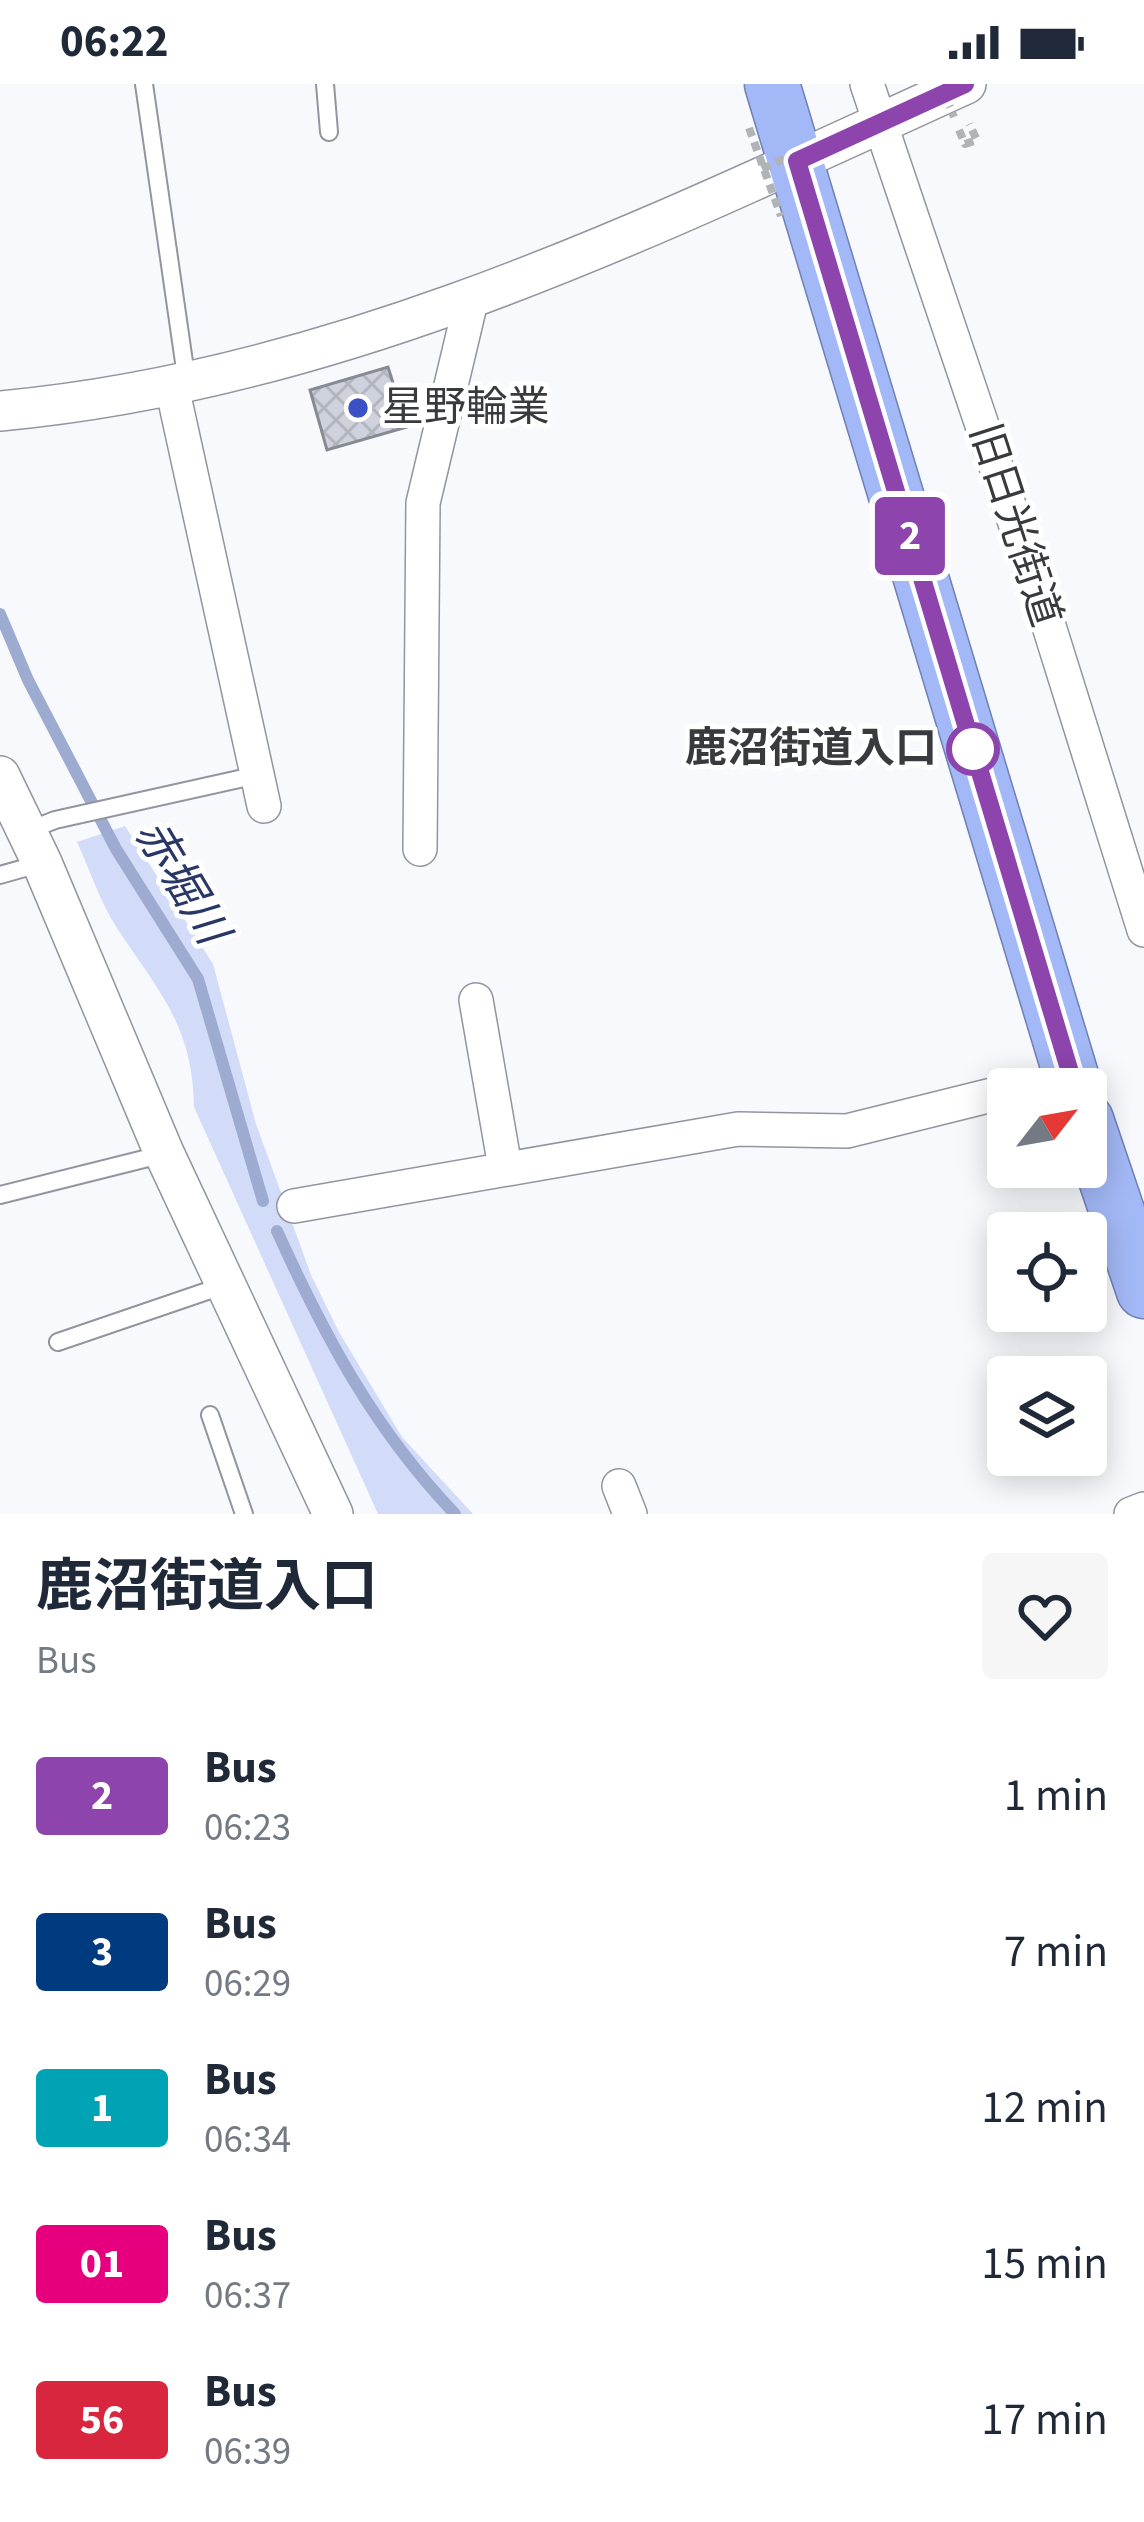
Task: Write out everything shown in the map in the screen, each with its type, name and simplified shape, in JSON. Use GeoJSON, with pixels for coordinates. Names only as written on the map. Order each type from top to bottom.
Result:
{"type":"FeatureCollection","features":[{"type":"Feature","properties":{"kind":"highway"},"geometry":{"type":"LineString","coordinates":[[760,106],[1068,1068]]}},
{"type":"Feature","properties":{"kind":"highway"},"geometry":{"type":"LineString","coordinates":[[1107,1183],[1144,1291]]}},
{"type":"Feature","properties":{"kind":"street","name":"旧日光街道"},"geometry":{"type":"LineString","coordinates":[[867,84],[1038,591],[1144,930]]}},
{"type":"Feature","properties":{"kind":"street"},"geometry":{"type":"LineString","coordinates":[[0,411],[179,386],[368,334],[572,259],[950,93]]}},
{"type":"Feature","properties":{"kind":"street"},"geometry":{"type":"LineString","coordinates":[[420,849],[423,503],[472,297]]}},
{"type":"Feature","properties":{"kind":"street"},"geometry":{"type":"LineString","coordinates":[[179,386],[261,790]]}},
{"type":"Feature","properties":{"kind":"street"},"geometry":{"type":"LineString","coordinates":[[0,776],[164,1154],[333,1514]]}},
{"type":"Feature","properties":{"kind":"street"},"geometry":{"type":"LineString","coordinates":[[476,1000],[505,1168]]}},
{"type":"Feature","properties":{"kind":"street"},"geometry":{"type":"LineString","coordinates":[[294,1206],[738,1129],[847,1131],[987,1096]]}},
{"type":"Feature","properties":{"kind":"street"},"geometry":{"type":"LineString","coordinates":[[1131,1514],[1144,1509]]}},
{"type":"Feature","properties":{"kind":"lane"},"geometry":{"type":"LineString","coordinates":[[144,84],[179,386]]}},
{"type":"Feature","properties":{"kind":"lane"},"geometry":{"type":"LineString","coordinates":[[325,84],[329,132]]}},
{"type":"Feature","properties":{"kind":"lane"},"geometry":{"type":"LineString","coordinates":[[0,875],[34,848],[55,820],[261,790]]}},
{"type":"Feature","properties":{"kind":"lane"},"geometry":{"type":"LineString","coordinates":[[0,1195],[164,1154]]}},
{"type":"Feature","properties":{"kind":"lane"},"geometry":{"type":"LineString","coordinates":[[58,1342],[225,1284]]}},
{"type":"Feature","properties":{"kind":"lane"},"geometry":{"type":"LineString","coordinates":[[210,1415],[244,1514]]}},
{"type":"Feature","properties":{"kind":"path"},"geometry":{"type":"LineString","coordinates":[[780,165],[950,93]]}},
{"type":"Feature","properties":{"kind":"path"},"geometry":{"type":"LineString","coordinates":[[760,106],[780,165],[781,216]]}},
{"type":"Feature","properties":{"kind":"shaded area"},"geometry":{"type":"Polygon","coordinates":[[[125,826],[213,964],[256,1124],[311,1275],[339,1332],[402,1437],[473,1514],[378,1514],[194,1107],[187,1054],[171,1011],[111,918],[77,842],[125,826]]]}},
{"type":"Feature","properties":{"kind":"building","name":"星野輪業"},"geometry":{"type":"Polygon","coordinates":[[[388,367],[407,427],[327,450],[310,390],[388,367]]]}},
{"type":"Feature","properties":{"kind":"waterway","name":"赤堀川"},"geometry":{"type":"LineString","coordinates":[[0,614],[28,680],[116,849],[198,979],[263,1201]]}},
{"type":"Feature","properties":{"kind":"waterway","name":"赤堀川"},"geometry":{"type":"LineString","coordinates":[[277,1231],[314,1308],[376,1415],[455,1514]]}},
{"type":"Feature","properties":{"kind":"bus line","name":"2"},"geometry":{"type":"LineString","coordinates":[[965,84],[797,161],[1069,1068]]}},
{"type":"Feature","properties":{"kind":"place","name":"星野輪業"},"geometry":{"type":"Point","coordinates":[358,408]}},
{"type":"Feature","properties":{"kind":"place","name":"鹿沼街道入口"},"geometry":{"type":"Point","coordinates":[973,749]}}]}
